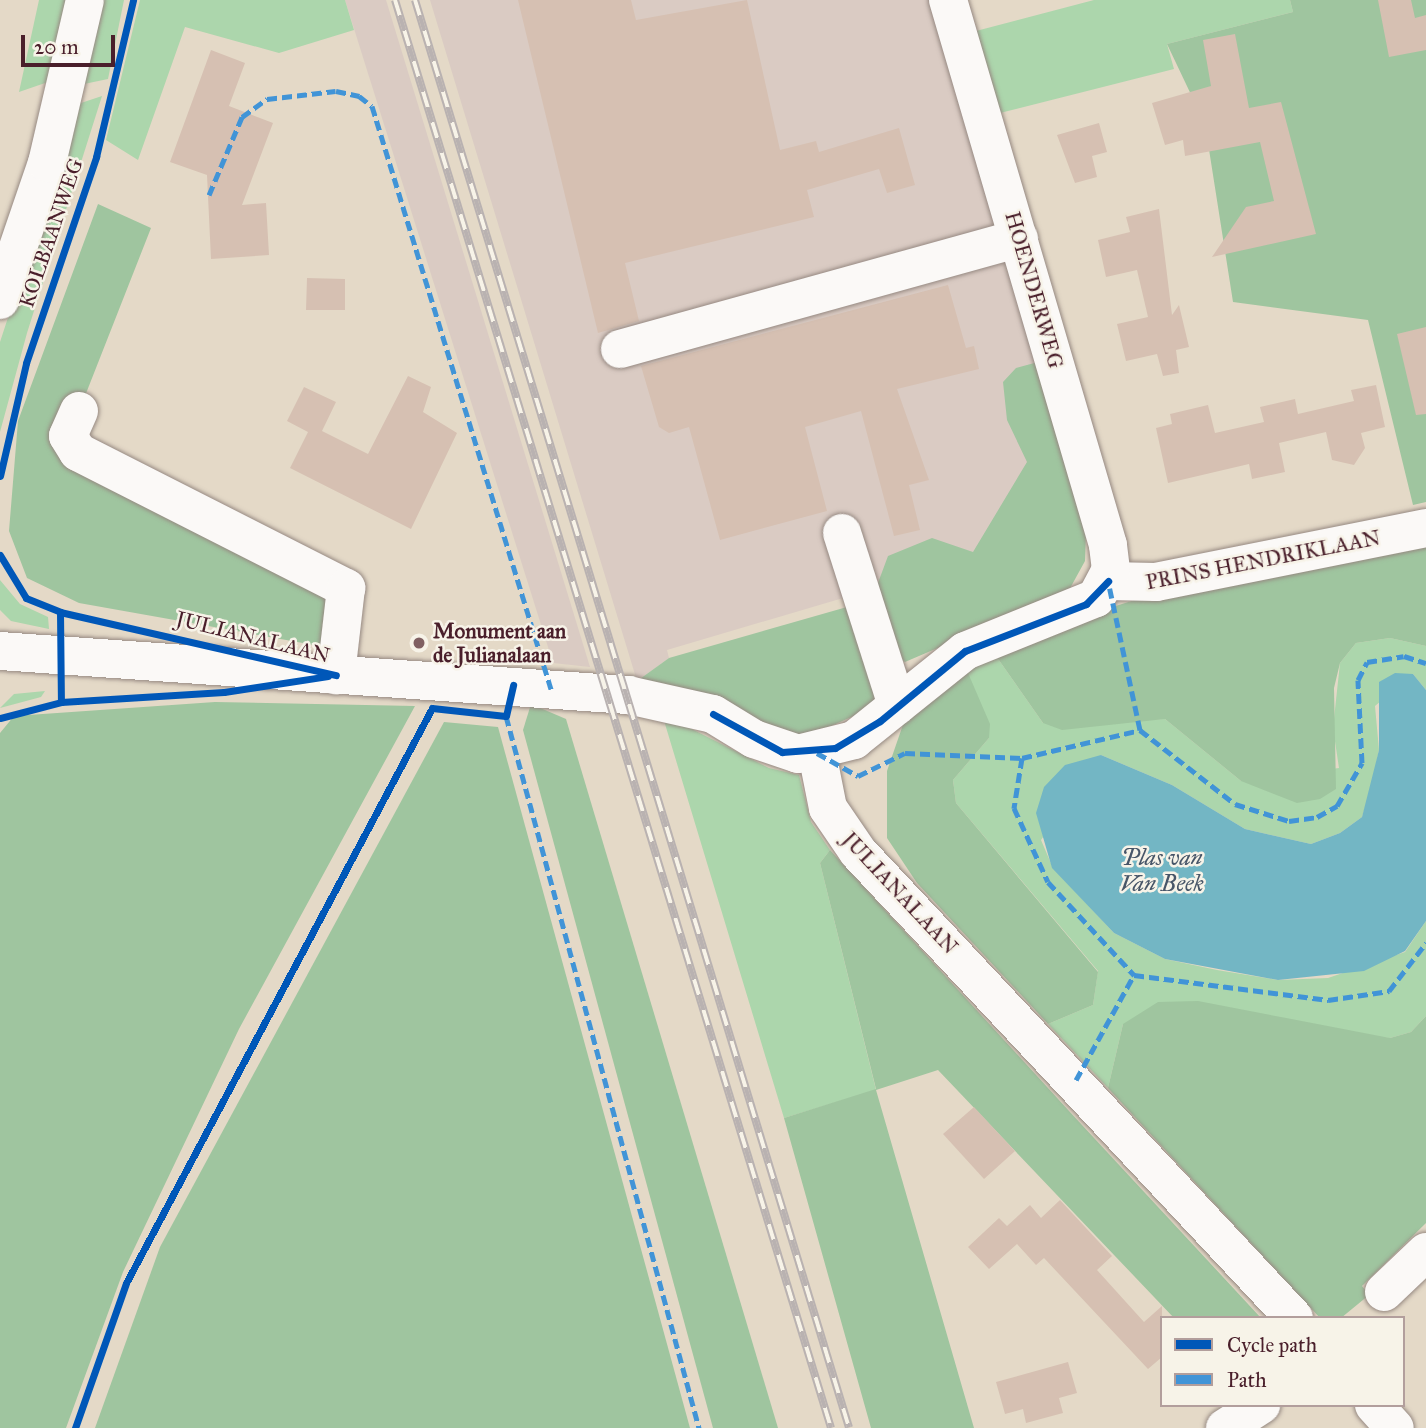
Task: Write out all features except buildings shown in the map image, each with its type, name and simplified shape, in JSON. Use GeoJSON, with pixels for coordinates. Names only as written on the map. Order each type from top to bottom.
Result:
{"type":"FeatureCollection","features":[{"type":"Feature","properties":{"kind":"street","name":"KOLBAANWEG"},"geometry":{"type":"LineString","coordinates":[[0,300],[47,163],[85,0]]}},
{"type":"Feature","properties":{"kind":"street","name":"HOENDERWEG"},"geometry":{"type":"LineString","coordinates":[[948,0],[1108,545],[1108,581]]}},
{"type":"Feature","properties":{"kind":"street"},"geometry":{"type":"LineString","coordinates":[[620,349],[1019,238]]}},
{"type":"Feature","properties":{"kind":"street"},"geometry":{"type":"LineString","coordinates":[[79,411],[68,436],[78,452],[346,589],[336,675]]}},
{"type":"Feature","properties":{"kind":"street","name":"PRINS HENDRIKLAAN"},"geometry":{"type":"LineString","coordinates":[[1108,581],[1156,582],[1426,528]]}},
{"type":"Feature","properties":{"kind":"street"},"geometry":{"type":"LineString","coordinates":[[842,533],[897,705]]}},
{"type":"Feature","properties":{"kind":"street"},"geometry":{"type":"LineString","coordinates":[[817,753],[854,740],[965,651],[1086,604],[1108,581]]}},
{"type":"Feature","properties":{"kind":"street","name":"JULIANALAAN"},"geometry":{"type":"LineString","coordinates":[[0,651],[628,695],[713,714],[782,752],[817,753],[828,808],[858,852],[1292,1316]]}},
{"type":"Feature","properties":{"kind":"street"},"geometry":{"type":"LineString","coordinates":[[1384,1292],[1426,1252]]}},
{"type":"Feature","properties":{"kind":"street"},"geometry":{"type":"LineString","coordinates":[[1225,1428],[1258,1407]]}},
{"type":"Feature","properties":{"kind":"street"},"geometry":{"type":"LineString","coordinates":[[1376,1407],[1395,1428]]}},
{"type":"Feature","properties":{"kind":"path"},"geometry":{"type":"LineString","coordinates":[[75,1428],[126,1283],[432,708]]}},
{"type":"Feature","properties":{"kind":"shaded area"},"geometry":{"type":"Polygon","coordinates":[[[345,0],[386,0],[590,667],[553,663],[345,0]]]}},
{"type":"Feature","properties":{"kind":"shaded area"},"geometry":{"type":"Polygon","coordinates":[[[430,0],[936,0],[1090,525],[667,650],[669,658],[637,681],[430,0]]]}},
{"type":"Feature","properties":{"kind":"green space"},"geometry":{"type":"Polygon","coordinates":[[[39,0],[67,0],[48,82],[19,92],[39,0]]]}},
{"type":"Feature","properties":{"kind":"green space"},"geometry":{"type":"Polygon","coordinates":[[[102,0],[124,0],[108,79],[84,84],[102,0]]]}},
{"type":"Feature","properties":{"kind":"green space"},"geometry":{"type":"Polygon","coordinates":[[[140,0],[345,0],[354,30],[279,53],[185,27],[138,160],[106,140],[140,0]]]}},
{"type":"Feature","properties":{"kind":"green space"},"geometry":{"type":"Polygon","coordinates":[[[1094,0],[1290,0],[1293,12],[1167,44],[1174,69],[1000,113],[976,31],[1094,0]]]}},
{"type":"Feature","properties":{"kind":"green space"},"geometry":{"type":"Polygon","coordinates":[[[1290,0],[1426,0],[1426,502],[1413,505],[1368,320],[1233,302],[1205,124],[1167,44],[1293,12],[1290,0]]]}},
{"type":"Feature","properties":{"kind":"green space"},"geometry":{"type":"Polygon","coordinates":[[[102,96],[27,333],[0,432],[0,342],[78,104],[102,96]]]}},
{"type":"Feature","properties":{"kind":"green space"},"geometry":{"type":"Polygon","coordinates":[[[98,204],[151,228],[63,452],[319,588],[330,606],[331,648],[79,603],[27,578],[9,531],[18,421],[98,204]]]}},
{"type":"Feature","properties":{"kind":"green space"},"geometry":{"type":"Polygon","coordinates":[[[1038,362],[1086,532],[1085,561],[1068,592],[905,662],[891,653],[872,599],[888,556],[932,538],[973,552],[1027,462],[1007,420],[1003,382],[1016,368],[1038,362]]]}},
{"type":"Feature","properties":{"kind":"green space"},"geometry":{"type":"Polygon","coordinates":[[[1426,547],[1426,646],[1390,638],[1356,643],[1340,663],[1334,688],[1336,789],[1320,799],[1297,803],[1241,781],[1165,719],[1062,730],[1043,723],[989,646],[1141,598],[1426,547]]]}},
{"type":"Feature","properties":{"kind":"green space"},"geometry":{"type":"Polygon","coordinates":[[[0,580],[20,604],[48,617],[49,629],[11,621],[0,610],[0,580]]]}},
{"type":"Feature","properties":{"kind":"green space"},"geometry":{"type":"Polygon","coordinates":[[[854,605],[878,705],[829,727],[797,735],[637,681],[669,658],[854,605]]]}},
{"type":"Feature","properties":{"kind":"green space"},"geometry":{"type":"Polygon","coordinates":[[[1390,638],[1426,646],[1426,690],[1413,674],[1375,706],[1379,750],[1371,789],[1362,817],[1340,833],[1311,844],[1245,829],[1172,785],[1101,755],[1041,840],[1053,868],[1114,933],[1165,959],[1217,970],[1278,980],[1328,978],[1405,952],[1426,921],[1426,1016],[1411,1032],[1390,1038],[1123,1024],[1108,1088],[1048,1024],[1093,1005],[1098,971],[956,803],[953,780],[989,738],[962,659],[989,646],[1043,723],[1165,719],[1241,781],[1339,768],[1333,728],[1340,663],[1356,643],[1390,638]]]}},
{"type":"Feature","properties":{"kind":"green space"},"geometry":{"type":"Polygon","coordinates":[[[962,659],[990,724],[989,738],[953,780],[956,803],[1098,972],[1093,1005],[1048,1024],[917,883],[887,838],[887,771],[907,713],[962,659]]]}},
{"type":"Feature","properties":{"kind":"green space"},"geometry":{"type":"Polygon","coordinates":[[[45,691],[41,697],[0,708],[14,694],[45,691]]]}},
{"type":"Feature","properties":{"kind":"green space"},"geometry":{"type":"Polygon","coordinates":[[[215,702],[415,706],[239,1029],[123,1272],[66,1428],[0,1428],[0,733],[14,716],[215,702]]]}},
{"type":"Feature","properties":{"kind":"green space"},"geometry":{"type":"Polygon","coordinates":[[[531,704],[566,719],[778,1428],[713,1428],[523,730],[531,704]]]}},
{"type":"Feature","properties":{"kind":"green space"},"geometry":{"type":"Polygon","coordinates":[[[662,714],[769,768],[799,775],[811,822],[830,850],[820,863],[876,1090],[784,1118],[662,714]]]}},
{"type":"Feature","properties":{"kind":"green space"},"geometry":{"type":"Polygon","coordinates":[[[444,722],[498,727],[690,1428],[95,1428],[160,1247],[444,722]]]}},
{"type":"Feature","properties":{"kind":"green space"},"geometry":{"type":"Polygon","coordinates":[[[830,850],[1259,1316],[1172,1316],[938,1070],[876,1090],[974,1428],[871,1428],[784,1118],[876,1089],[820,863],[830,850]]]}},
{"type":"Feature","properties":{"kind":"green space"},"geometry":{"type":"Polygon","coordinates":[[[1198,1001],[1390,1038],[1411,1032],[1426,1016],[1426,1223],[1362,1286],[1369,1295],[1343,1316],[1318,1316],[1108,1088],[1123,1024],[1158,1002],[1198,1001]]]}},
{"type":"Feature","properties":{"kind":"water","name":"Plas van Van Beek"},"geometry":{"type":"Polygon","coordinates":[[[1395,673],[1413,674],[1426,690],[1426,921],[1405,951],[1364,971],[1278,980],[1165,959],[1114,933],[1052,868],[1036,813],[1044,787],[1065,765],[1101,755],[1172,785],[1245,829],[1311,844],[1340,833],[1362,817],[1379,750],[1379,682],[1395,673]]]}},
{"type":"Feature","properties":{"kind":"railway"},"geometry":{"type":"LineString","coordinates":[[395,0],[831,1428]]}},
{"type":"Feature","properties":{"kind":"railway"},"geometry":{"type":"LineString","coordinates":[[415,0],[849,1428]]}},
{"type":"Feature","properties":{"kind":"marked path"},"geometry":{"type":"LineString","coordinates":[[209,195],[242,117],[267,99],[336,91],[359,96],[372,106],[551,689]]}},
{"type":"Feature","properties":{"kind":"marked path"},"geometry":{"type":"LineString","coordinates":[[817,753],[858,776],[905,753],[1022,758],[1140,730],[1108,581]]}},
{"type":"Feature","properties":{"kind":"marked path"},"geometry":{"type":"LineString","coordinates":[[1140,730],[1235,804],[1289,821],[1317,817],[1337,806],[1362,763],[1358,680],[1367,662],[1404,656],[1426,663]]}},
{"type":"Feature","properties":{"kind":"marked path"},"geometry":{"type":"LineString","coordinates":[[506,716],[699,1428]]}},
{"type":"Feature","properties":{"kind":"marked path"},"geometry":{"type":"LineString","coordinates":[[1022,758],[1014,808],[1048,882],[1134,975]]}},
{"type":"Feature","properties":{"kind":"marked path"},"geometry":{"type":"LineString","coordinates":[[1076,1080],[1134,975],[1328,1000],[1389,991],[1426,943]]}},
{"type":"Feature","properties":{"kind":"cycle path"},"geometry":{"type":"LineString","coordinates":[[0,476],[26,363],[96,157],[133,0]]}},
{"type":"Feature","properties":{"kind":"cycle path"},"geometry":{"type":"LineString","coordinates":[[0,555],[26,598],[60,612],[336,675]]}},
{"type":"Feature","properties":{"kind":"cycle path"},"geometry":{"type":"LineString","coordinates":[[713,714],[782,752],[835,748],[880,721],[965,651],[1086,604],[1108,581]]}},
{"type":"Feature","properties":{"kind":"cycle path"},"geometry":{"type":"LineString","coordinates":[[60,612],[61,702]]}},
{"type":"Feature","properties":{"kind":"cycle path"},"geometry":{"type":"LineString","coordinates":[[0,718],[61,702],[224,692],[328,676]]}},
{"type":"Feature","properties":{"kind":"cycle path"},"geometry":{"type":"LineString","coordinates":[[75,1428],[126,1283],[432,708],[506,716],[513,685]]}},
{"type":"Feature","properties":{"kind":"place","name":"Monument aan de Julianalaan"},"geometry":{"type":"Point","coordinates":[419,643]}}]}
